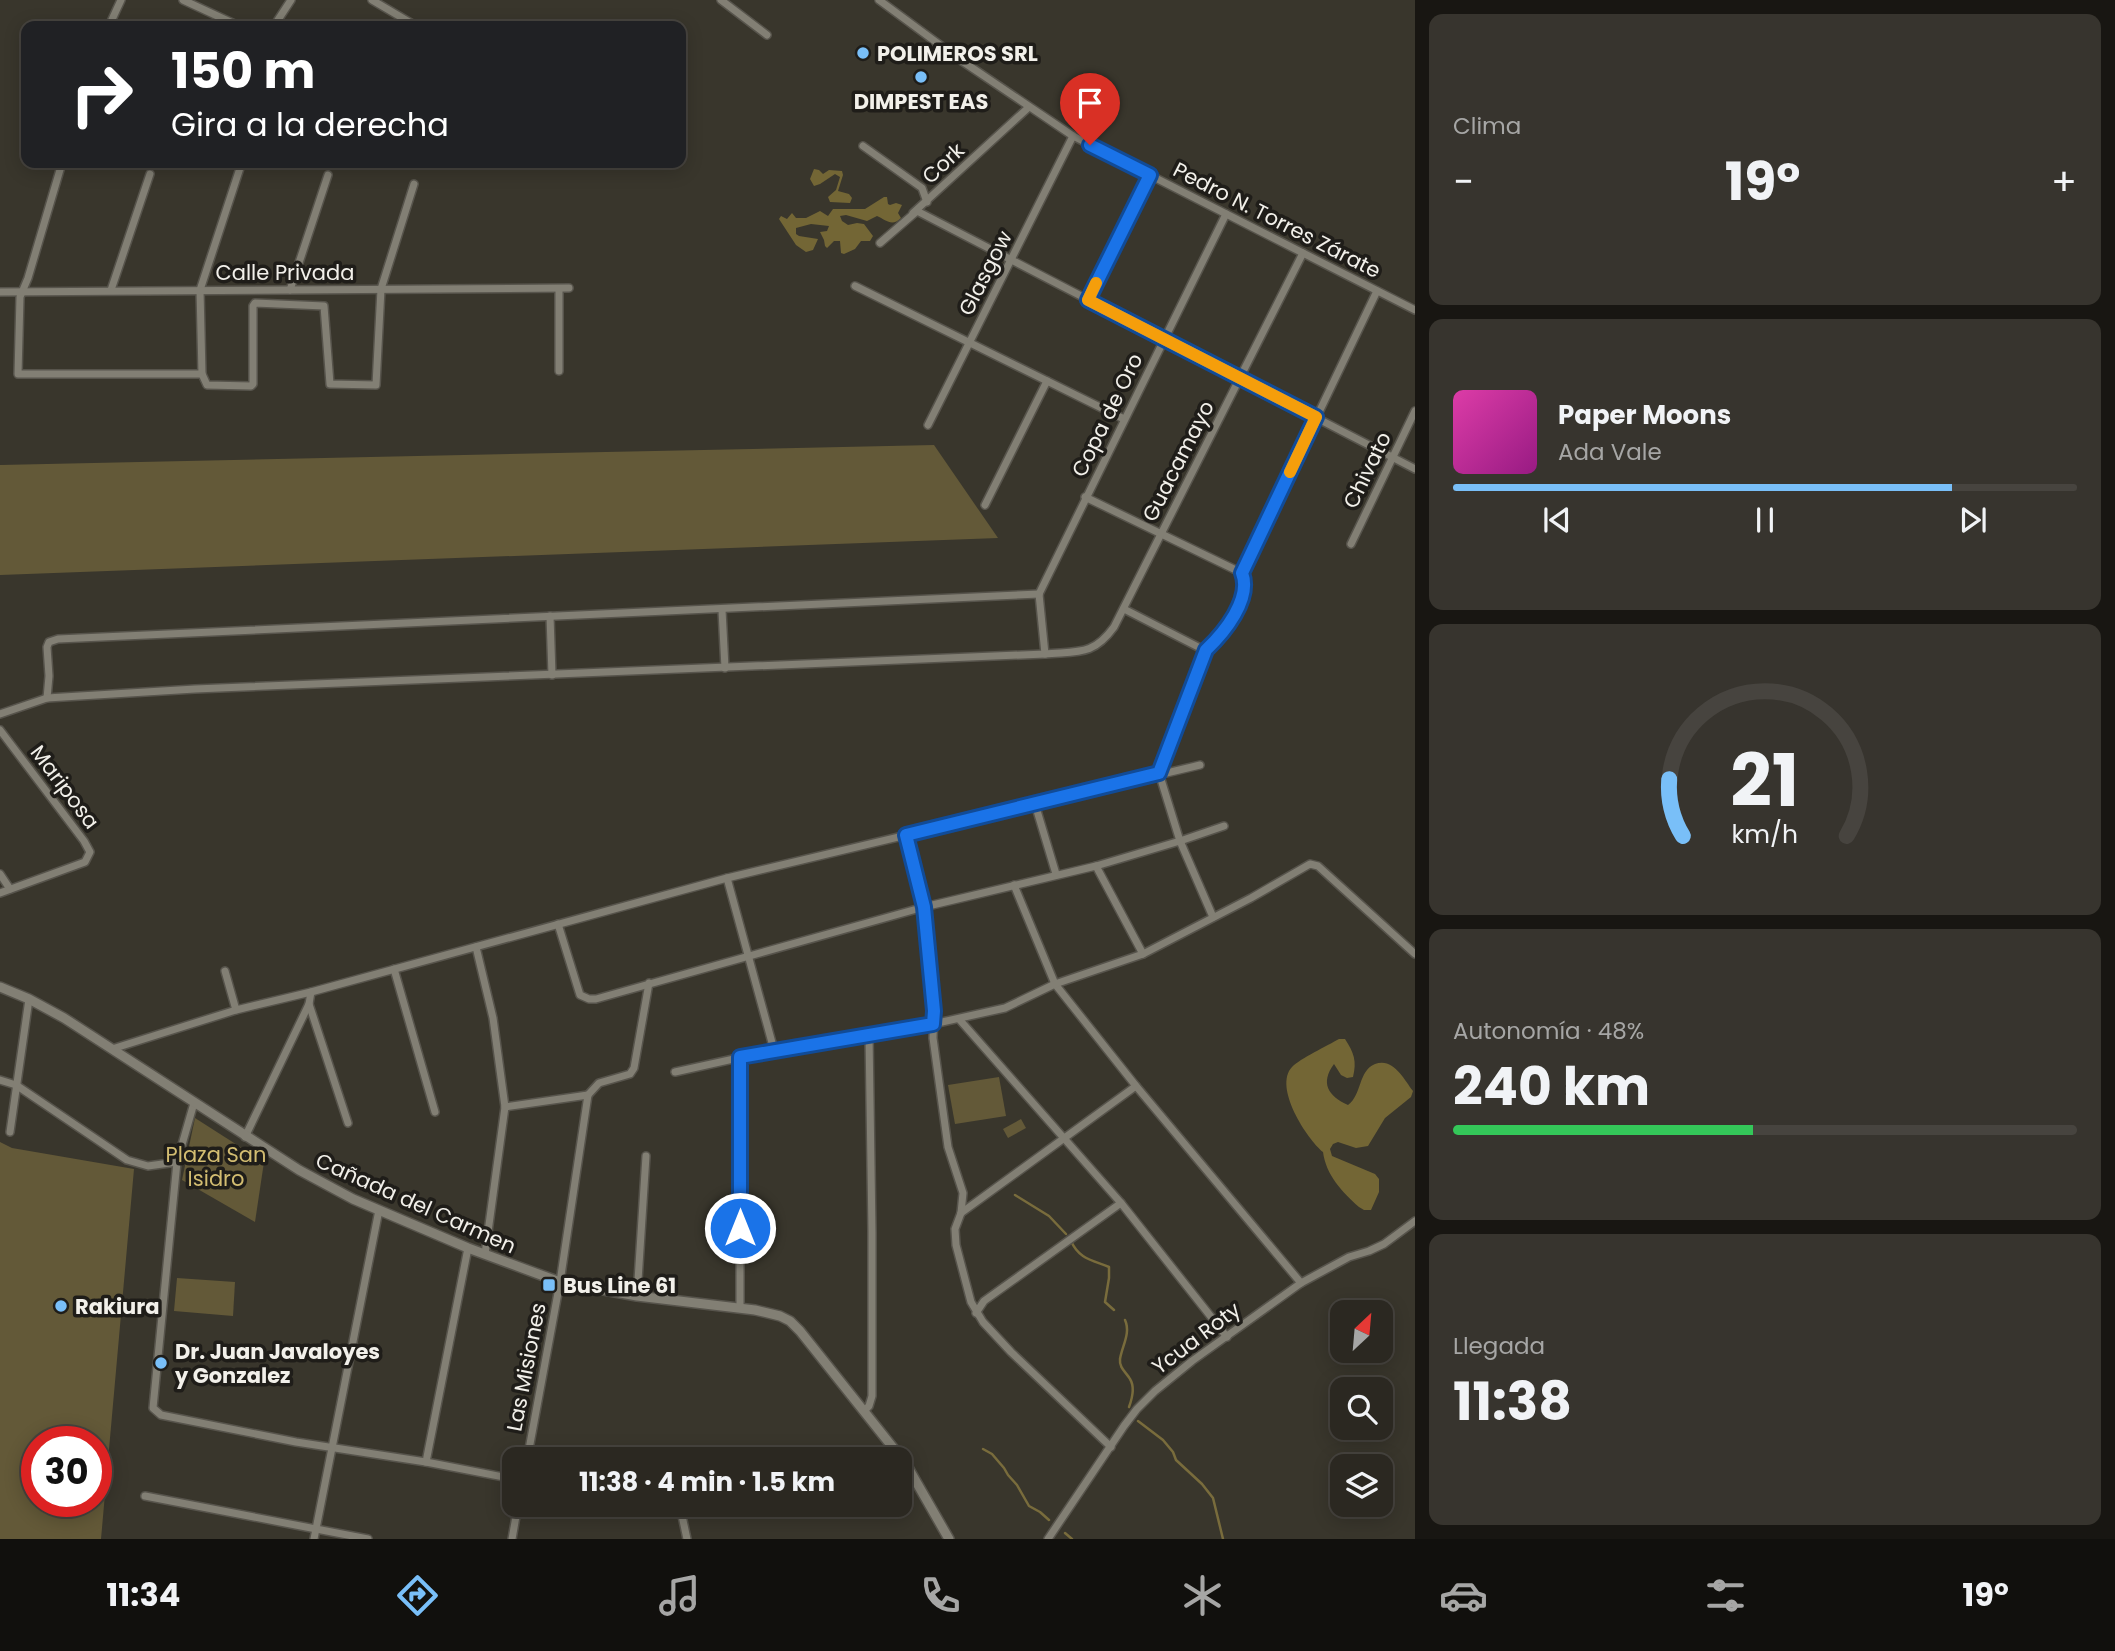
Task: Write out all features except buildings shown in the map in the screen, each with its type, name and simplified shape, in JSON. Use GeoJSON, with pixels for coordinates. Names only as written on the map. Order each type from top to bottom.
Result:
{"type":"FeatureCollection","features":[{"type":"Feature","properties":{"kind":"street"},"geometry":{"type":"LineString","coordinates":[[113,21],[121,0]]}},
{"type":"Feature","properties":{"kind":"street"},"geometry":{"type":"LineString","coordinates":[[183,0],[228,21]]}},
{"type":"Feature","properties":{"kind":"street"},"geometry":{"type":"LineString","coordinates":[[277,21],[291,0]]}},
{"type":"Feature","properties":{"kind":"street"},"geometry":{"type":"LineString","coordinates":[[372,0],[408,21]]}},
{"type":"Feature","properties":{"kind":"street"},"geometry":{"type":"LineString","coordinates":[[721,0],[767,35]]}},
{"type":"Feature","properties":{"kind":"street","name":"Pedro N. Torres Zárate"},"geometry":{"type":"LineString","coordinates":[[879,0],[959,60],[1073,136],[1415,310]]}},
{"type":"Feature","properties":{"kind":"street","name":"Cork"},"geometry":{"type":"LineString","coordinates":[[1011,260],[917,211],[880,243],[1029,107]]}},
{"type":"Feature","properties":{"kind":"street","name":"Glasgow"},"geometry":{"type":"LineString","coordinates":[[928,425],[1073,136]]}},
{"type":"Feature","properties":{"kind":"street"},"geometry":{"type":"LineString","coordinates":[[863,146],[922,188],[927,202]]}},
{"type":"Feature","properties":{"kind":"street"},"geometry":{"type":"LineString","coordinates":[[61,168],[22,292],[17,371],[19,375],[202,374]]}},
{"type":"Feature","properties":{"kind":"street"},"geometry":{"type":"LineString","coordinates":[[239,168],[200,290],[202,374],[207,385],[253,384],[254,304],[322,305],[325,307],[329,383],[376,385],[381,289],[414,184]]}},
{"type":"Feature","properties":{"kind":"street"},"geometry":{"type":"LineString","coordinates":[[111,290],[150,174]]}},
{"type":"Feature","properties":{"kind":"street"},"geometry":{"type":"LineString","coordinates":[[290,290],[327,175]]}},
{"type":"Feature","properties":{"kind":"street"},"geometry":{"type":"LineString","coordinates":[[1088,300],[1150,175]]}},
{"type":"Feature","properties":{"kind":"street","name":"Copa de Oro"},"geometry":{"type":"LineString","coordinates":[[1039,594],[1226,214]]}},
{"type":"Feature","properties":{"kind":"street","name":"Guacamayo"},"geometry":{"type":"LineString","coordinates":[[0,714],[47,698],[195,689],[725,668],[1087,650],[1097,646],[1110,634],[1124,609],[1303,253]]}},
{"type":"Feature","properties":{"kind":"street"},"geometry":{"type":"LineString","coordinates":[[1011,260],[1415,469]]}},
{"type":"Feature","properties":{"kind":"street"},"geometry":{"type":"LineString","coordinates":[[855,286],[1125,419]]}},
{"type":"Feature","properties":{"kind":"street","name":"Calle Privada"},"geometry":{"type":"LineString","coordinates":[[0,292],[569,288]]}},
{"type":"Feature","properties":{"kind":"street"},"geometry":{"type":"LineString","coordinates":[[559,289],[559,370]]}},
{"type":"Feature","properties":{"kind":"street"},"geometry":{"type":"LineString","coordinates":[[1242,573],[1377,291]]}},
{"type":"Feature","properties":{"kind":"street"},"geometry":{"type":"LineString","coordinates":[[985,505],[1047,381]]}},
{"type":"Feature","properties":{"kind":"street","name":"Chivato"},"geometry":{"type":"LineString","coordinates":[[1351,544],[1415,411]]}},
{"type":"Feature","properties":{"kind":"street"},"geometry":{"type":"LineString","coordinates":[[1086,497],[1242,573],[1245,580],[1237,608],[1217,640],[1206,650],[1159,773],[1180,841],[1213,917]]}},
{"type":"Feature","properties":{"kind":"street"},"geometry":{"type":"LineString","coordinates":[[47,698],[47,647],[49,642],[58,639],[1039,594],[1045,654]]}},
{"type":"Feature","properties":{"kind":"street"},"geometry":{"type":"LineString","coordinates":[[1124,609],[1206,650]]}},
{"type":"Feature","properties":{"kind":"street"},"geometry":{"type":"LineString","coordinates":[[722,610],[725,668]]}},
{"type":"Feature","properties":{"kind":"street"},"geometry":{"type":"LineString","coordinates":[[550,616],[552,675]]}},
{"type":"Feature","properties":{"kind":"street","name":"Mariposa"},"geometry":{"type":"LineString","coordinates":[[0,730],[90,852],[85,862],[0,893]]}},
{"type":"Feature","properties":{"kind":"street"},"geometry":{"type":"LineString","coordinates":[[112,1049],[236,1010],[727,878],[1200,765]]}},
{"type":"Feature","properties":{"kind":"street"},"geometry":{"type":"LineString","coordinates":[[1035,804],[1056,874]]}},
{"type":"Feature","properties":{"kind":"street"},"geometry":{"type":"LineString","coordinates":[[558,924],[580,995],[596,999],[924,907],[1096,866],[1224,826]]}},
{"type":"Feature","properties":{"kind":"street"},"geometry":{"type":"LineString","coordinates":[[906,835],[924,907],[934,1011],[933,1038],[948,1147],[963,1193],[961,1213],[955,1229],[956,1245],[971,1303],[976,1313],[1039,1381],[1111,1447]]}},
{"type":"Feature","properties":{"kind":"street"},"geometry":{"type":"LineString","coordinates":[[675,1072],[774,1050],[933,1024],[1005,1008],[1055,984],[1143,954],[1312,864],[1318,866],[1415,954]]}},
{"type":"Feature","properties":{"kind":"street"},"geometry":{"type":"LineString","coordinates":[[1096,866],[1143,954]]}},
{"type":"Feature","properties":{"kind":"street"},"geometry":{"type":"LineString","coordinates":[[0,874],[10,889]]}},
{"type":"Feature","properties":{"kind":"street"},"geometry":{"type":"LineString","coordinates":[[727,878],[774,1050]]}},
{"type":"Feature","properties":{"kind":"street"},"geometry":{"type":"LineString","coordinates":[[1014,885],[1055,984],[1136,1086],[1301,1283]]}},
{"type":"Feature","properties":{"kind":"street"},"geometry":{"type":"LineString","coordinates":[[477,947],[493,1018],[505,1107],[485,1254]]}},
{"type":"Feature","properties":{"kind":"street"},"geometry":{"type":"LineString","coordinates":[[394,969],[435,1112]]}},
{"type":"Feature","properties":{"kind":"street"},"geometry":{"type":"LineString","coordinates":[[225,971],[236,1010]]}},
{"type":"Feature","properties":{"kind":"street"},"geometry":{"type":"LineString","coordinates":[[505,1107],[588,1096],[599,1083],[630,1074],[634,1068],[649,983]]}},
{"type":"Feature","properties":{"kind":"street","name":"Cañada del Carmen"},"geometry":{"type":"LineString","coordinates":[[0,987],[64,1018],[245,1137],[328,1187],[468,1248],[560,1282],[636,1296],[740,1307],[780,1316],[796,1326],[906,1464],[949,1539]]}},
{"type":"Feature","properties":{"kind":"street"},"geometry":{"type":"LineString","coordinates":[[245,1137],[309,1004],[311,992]]}},
{"type":"Feature","properties":{"kind":"street"},"geometry":{"type":"LineString","coordinates":[[10,1132],[29,999]]}},
{"type":"Feature","properties":{"kind":"street"},"geometry":{"type":"LineString","coordinates":[[309,1004],[348,1123]]}},
{"type":"Feature","properties":{"kind":"street"},"geometry":{"type":"LineString","coordinates":[[959,1019],[1121,1203],[1227,1337]]}},
{"type":"Feature","properties":{"kind":"street"},"geometry":{"type":"LineString","coordinates":[[864,1410],[869,1406],[872,1396],[873,1232],[869,1035]]}},
{"type":"Feature","properties":{"kind":"street"},"geometry":{"type":"LineString","coordinates":[[740,1057],[740,1307]]}},
{"type":"Feature","properties":{"kind":"street"},"geometry":{"type":"LineString","coordinates":[[0,1080],[16,1086],[127,1160],[148,1166],[177,1162]]}},
{"type":"Feature","properties":{"kind":"street"},"geometry":{"type":"LineString","coordinates":[[961,1213],[1136,1086]]}},
{"type":"Feature","properties":{"kind":"street","name":"Las Misiones"},"geometry":{"type":"LineString","coordinates":[[529,1447],[560,1282],[588,1096]]}},
{"type":"Feature","properties":{"kind":"street"},"geometry":{"type":"LineString","coordinates":[[194,1103],[177,1162],[153,1408],[155,1411],[161,1415],[332,1448],[502,1477]]}},
{"type":"Feature","properties":{"kind":"street"},"geometry":{"type":"LineString","coordinates":[[636,1296],[646,1156]]}},
{"type":"Feature","properties":{"kind":"street"},"geometry":{"type":"LineString","coordinates":[[976,1313],[984,1301],[1121,1203]]}},
{"type":"Feature","properties":{"kind":"street"},"geometry":{"type":"LineString","coordinates":[[314,1539],[379,1210]]}},
{"type":"Feature","properties":{"kind":"street","name":"Ycua Roty"},"geometry":{"type":"LineString","coordinates":[[1048,1539],[1137,1409],[1155,1391],[1301,1283],[1349,1257],[1384,1244],[1415,1221]]}},
{"type":"Feature","properties":{"kind":"street"},"geometry":{"type":"LineString","coordinates":[[426,1462],[468,1248]]}},
{"type":"Feature","properties":{"kind":"street"},"geometry":{"type":"LineString","coordinates":[[145,1496],[368,1539]]}},
{"type":"Feature","properties":{"kind":"street"},"geometry":{"type":"LineString","coordinates":[[512,1539],[516,1517]]}},
{"type":"Feature","properties":{"kind":"street"},"geometry":{"type":"LineString","coordinates":[[682,1517],[687,1539]]}},
{"type":"Feature","properties":{"kind":"green space"},"geometry":{"type":"Polygon","coordinates":[[[934,445],[998,538],[0,575],[0,465],[934,445]]]}},
{"type":"Feature","properties":{"kind":"green space"},"geometry":{"type":"Polygon","coordinates":[[[999,1077],[1006,1116],[955,1124],[948,1085],[999,1077]]]}},
{"type":"Feature","properties":{"kind":"green space","name":"Plaza San Isidro"},"geometry":{"type":"Polygon","coordinates":[[[195,1118],[264,1162],[255,1222],[182,1180],[195,1118]]]}},
{"type":"Feature","properties":{"kind":"green space"},"geometry":{"type":"Polygon","coordinates":[[[1021,1119],[1026,1128],[1008,1138],[1003,1129],[1021,1119]]]}},
{"type":"Feature","properties":{"kind":"green space","name":"Rakiura"},"geometry":{"type":"Polygon","coordinates":[[[0,1142],[12,1148],[134,1169],[111,1426],[21,1426],[21,1517],[103,1517],[101,1539],[0,1539],[0,1142]]]}},
{"type":"Feature","properties":{"kind":"green space"},"geometry":{"type":"Polygon","coordinates":[[[177,1278],[235,1282],[233,1316],[174,1311],[177,1278]]]}},
{"type":"Feature","properties":{"kind":"shaded area"},"geometry":{"type":"Polygon","coordinates":[[[814,169],[823,174],[829,170],[842,171],[838,191],[849,194],[852,198],[850,203],[830,202],[828,197],[836,190],[840,177],[835,174],[814,186],[810,179],[814,169]]]}},
{"type":"Feature","properties":{"kind":"shaded area"},"geometry":{"type":"Polygon","coordinates":[[[887,197],[890,205],[902,205],[898,213],[901,218],[892,222],[877,216],[867,221],[840,216],[848,225],[864,224],[873,236],[870,241],[861,241],[855,249],[844,254],[841,253],[840,241],[834,241],[827,248],[825,246],[820,232],[827,231],[829,226],[811,224],[796,228],[796,234],[799,236],[818,239],[813,250],[806,252],[796,245],[779,219],[781,216],[787,219],[792,213],[796,218],[806,218],[820,211],[828,216],[833,209],[865,209],[887,197]]]}},
{"type":"Feature","properties":{"kind":"shaded area"},"geometry":{"type":"Polygon","coordinates":[[[1339,1039],[1345,1039],[1348,1044],[1355,1066],[1353,1077],[1347,1078],[1341,1075],[1334,1064],[1327,1083],[1335,1097],[1348,1105],[1356,1095],[1366,1072],[1375,1064],[1381,1063],[1393,1066],[1413,1091],[1411,1097],[1385,1118],[1368,1146],[1356,1148],[1338,1142],[1330,1149],[1332,1156],[1375,1174],[1379,1179],[1379,1192],[1371,1210],[1359,1207],[1336,1182],[1323,1152],[1301,1125],[1289,1099],[1287,1076],[1292,1067],[1339,1039]]]}},
{"type":"Feature","properties":{"kind":"waterway"},"geometry":{"type":"LineString","coordinates":[[1015,1195],[1049,1216],[1066,1234]]}},
{"type":"Feature","properties":{"kind":"waterway"},"geometry":{"type":"LineString","coordinates":[[1071,1241],[1082,1255],[1109,1267],[1105,1302],[1114,1310]]}},
{"type":"Feature","properties":{"kind":"waterway"},"geometry":{"type":"LineString","coordinates":[[1125,1320],[1127,1335],[1120,1362],[1132,1386],[1129,1407]]}},
{"type":"Feature","properties":{"kind":"waterway"},"geometry":{"type":"LineString","coordinates":[[1138,1421],[1163,1440],[1176,1460],[1213,1498],[1223,1539]]}},
{"type":"Feature","properties":{"kind":"waterway"},"geometry":{"type":"LineString","coordinates":[[983,1449],[992,1454],[1004,1468],[1029,1506],[1049,1520]]}},
{"type":"Feature","properties":{"kind":"waterway"},"geometry":{"type":"LineString","coordinates":[[1065,1533],[1072,1539]]}},
{"type":"Feature","properties":{"kind":"slow traffic"},"geometry":{"type":"LineString","coordinates":[[1096,283],[1088,300],[1316,417],[1290,472]]}},
{"type":"Feature","properties":{"kind":"place","name":"POLIMEROS SRL"},"geometry":{"type":"Point","coordinates":[863,53]}},
{"type":"Feature","properties":{"kind":"place","name":"DIMPEST EAS"},"geometry":{"type":"Point","coordinates":[921,77]}},
{"type":"Feature","properties":{"kind":"place","name":"Bus Line 61"},"geometry":{"type":"Point","coordinates":[549,1285]}},
{"type":"Feature","properties":{"kind":"place","name":"Rakiura"},"geometry":{"type":"Point","coordinates":[61,1306]}},
{"type":"Feature","properties":{"kind":"place","name":"Dr. Juan Javaloyes y Gonzalez"},"geometry":{"type":"Point","coordinates":[161,1363]}},
{"type":"Feature","properties":{"kind":"route"},"geometry":{"type":"LineString","coordinates":[[740,1228],[740,1057],[933,1024],[924,907],[906,835],[1159,773],[1206,650],[1217,640],[1237,608],[1243,594],[1245,580],[1242,573],[1316,417],[1088,300],[1150,175],[1090,145]]}}]}
